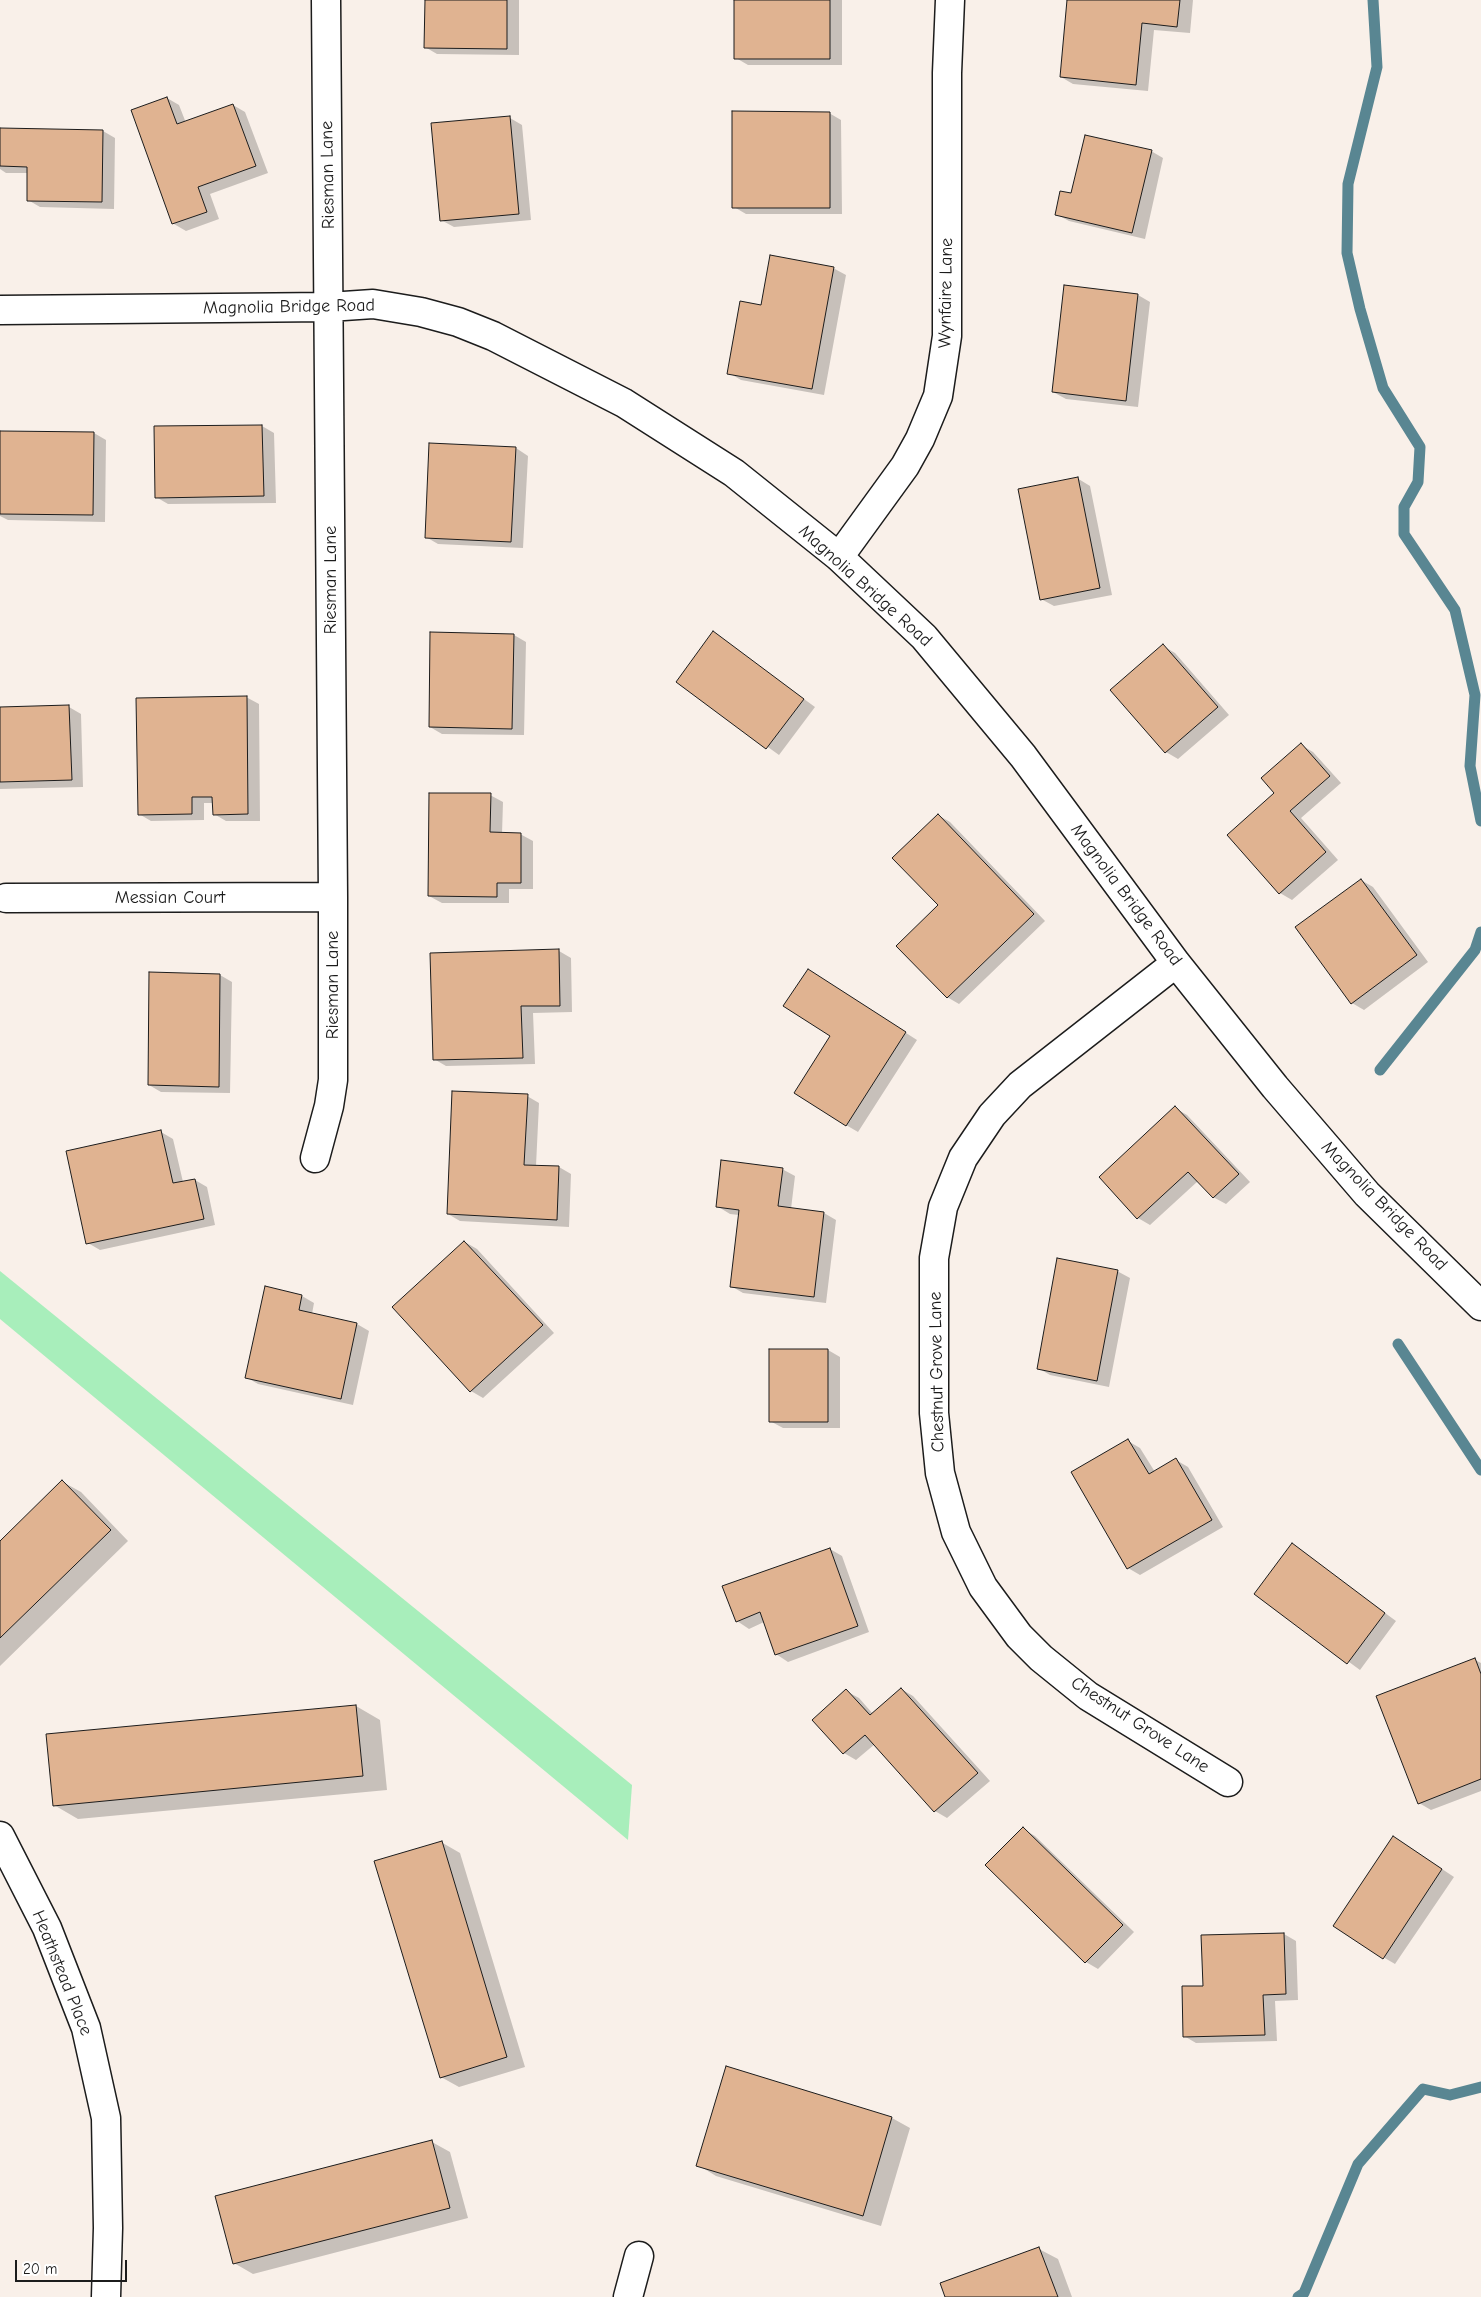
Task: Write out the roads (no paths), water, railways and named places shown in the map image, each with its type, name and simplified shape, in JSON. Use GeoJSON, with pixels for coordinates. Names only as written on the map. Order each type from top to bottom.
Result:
{"type":"FeatureCollection","features":[{"type":"Feature","properties":{"kind":"street","name":"Riesman Lane"},"geometry":{"type":"LineString","coordinates":[[315,1158],[329,1106],[333,1080],[326,0]]}},
{"type":"Feature","properties":{"kind":"street","name":"Wynfaire Lane"},"geometry":{"type":"LineString","coordinates":[[839,557],[904,466],[920,439],[938,396],[947,336],[947,73],[950,0]]}},
{"type":"Feature","properties":{"kind":"street","name":"Magnolia Bridge Road"},"geometry":{"type":"LineString","coordinates":[[0,310],[329,308],[373,304],[421,312],[458,322],[493,336],[624,403],[734,473],[839,557],[930,644],[1023,756],[1176,963],[1275,1087],[1367,1194],[1481,1306]]}},
{"type":"Feature","properties":{"kind":"street","name":"Messian Court"},"geometry":{"type":"LineString","coordinates":[[6,898],[333,897]]}},
{"type":"Feature","properties":{"kind":"street","name":"Chestnut Grove Lane"},"geometry":{"type":"LineString","coordinates":[[1176,963],[1020,1085],[992,1115],[963,1158],[944,1207],[934,1258],[934,1413],[940,1473],[956,1532],[983,1587],[1019,1636],[1041,1658],[1088,1696],[1228,1782]]}},
{"type":"Feature","properties":{"kind":"street","name":"Heathstead Place"},"geometry":{"type":"LineString","coordinates":[[0,1836],[47,1928],[86,2028],[106,2118],[108,2228],[106,2297]]}},
{"type":"Feature","properties":{"kind":"street"},"geometry":{"type":"LineString","coordinates":[[628,2297],[638,2256]]}},
{"type":"Feature","properties":{"kind":"waterway"},"geometry":{"type":"LineString","coordinates":[[1373,0],[1377,67],[1348,184],[1347,253],[1360,309],[1383,388],[1420,447],[1418,482],[1404,507],[1404,534],[1455,610],[1475,695],[1470,766],[1481,821]]}},
{"type":"Feature","properties":{"kind":"waterway"},"geometry":{"type":"LineString","coordinates":[[1380,1070],[1475,950],[1481,932]]}},
{"type":"Feature","properties":{"kind":"waterway"},"geometry":{"type":"LineString","coordinates":[[1398,1344],[1481,1470]]}},
{"type":"Feature","properties":{"kind":"waterway"},"geometry":{"type":"LineString","coordinates":[[1298,2297],[1304,2293],[1358,2164],[1423,2089],[1450,2095],[1481,2087]]}}]}
